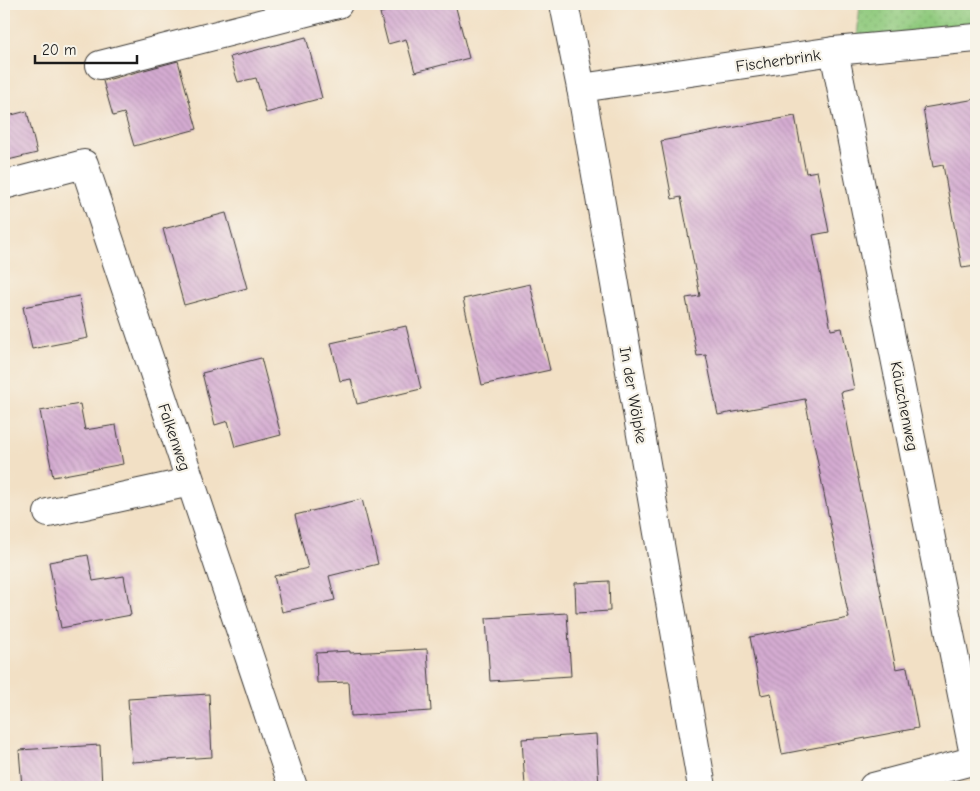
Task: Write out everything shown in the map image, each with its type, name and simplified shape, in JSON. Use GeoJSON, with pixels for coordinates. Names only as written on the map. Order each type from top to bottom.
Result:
{"type":"FeatureCollection","features":[{"type":"Feature","properties":{"kind":"street"},"geometry":{"type":"LineString","coordinates":[[100,65],[338,4]]}},
{"type":"Feature","properties":{"kind":"street","name":"In der Wölpke"},"geometry":{"type":"LineString","coordinates":[[564,4],[702,787]]}},
{"type":"Feature","properties":{"kind":"street","name":"Fischerbrink"},"geometry":{"type":"LineString","coordinates":[[580,88],[834,51],[976,38]]}},
{"type":"Feature","properties":{"kind":"street","name":"Käuzchenweg"},"geometry":{"type":"LineString","coordinates":[[834,51],[976,760]]}},
{"type":"Feature","properties":{"kind":"street","name":"Falkenweg"},"geometry":{"type":"LineString","coordinates":[[4,185],[84,164],[293,787]]}},
{"type":"Feature","properties":{"kind":"street"},"geometry":{"type":"LineString","coordinates":[[48,513],[190,482]]}},
{"type":"Feature","properties":{"kind":"street"},"geometry":{"type":"LineString","coordinates":[[873,787],[976,760]]}},
{"type":"Feature","properties":{"kind":"green space"},"geometry":{"type":"Polygon","coordinates":[[[860,4],[976,4],[976,30],[857,39],[860,4]]]}},
{"type":"Feature","properties":{"kind":"building"},"geometry":{"type":"Polygon","coordinates":[[[415,4],[455,4],[469,58],[415,72],[406,39],[388,44],[380,13],[415,4]]]}},
{"type":"Feature","properties":{"kind":"building"},"geometry":{"type":"Polygon","coordinates":[[[306,37],[322,98],[266,113],[256,78],[238,82],[230,57],[306,37]]]}},
{"type":"Feature","properties":{"kind":"building"},"geometry":{"type":"Polygon","coordinates":[[[178,61],[197,129],[134,146],[124,113],[113,116],[103,81],[178,61]]]}},
{"type":"Feature","properties":{"kind":"building"},"geometry":{"type":"Polygon","coordinates":[[[976,99],[976,266],[962,268],[943,165],[933,167],[923,108],[976,99]]]}},
{"type":"Feature","properties":{"kind":"building"},"geometry":{"type":"Polygon","coordinates":[[[27,111],[37,153],[4,161],[4,117],[27,111]]]}},
{"type":"Feature","properties":{"kind":"building"},"geometry":{"type":"Polygon","coordinates":[[[795,116],[806,173],[817,171],[829,232],[813,235],[831,330],[842,328],[854,389],[841,392],[896,669],[907,667],[918,728],[782,754],[771,693],[761,695],[750,637],[849,618],[805,399],[718,415],[706,355],[697,356],[686,298],[700,296],[681,197],[672,199],[661,141],[795,116]]]}},
{"type":"Feature","properties":{"kind":"building"},"geometry":{"type":"Polygon","coordinates":[[[226,213],[247,288],[184,305],[163,229],[226,213]]]}},
{"type":"Feature","properties":{"kind":"building"},"geometry":{"type":"Polygon","coordinates":[[[530,284],[550,370],[482,385],[463,299],[530,284]]]}},
{"type":"Feature","properties":{"kind":"building"},"geometry":{"type":"Polygon","coordinates":[[[79,296],[88,338],[32,349],[23,307],[79,296]]]}},
{"type":"Feature","properties":{"kind":"building"},"geometry":{"type":"Polygon","coordinates":[[[406,326],[421,389],[357,404],[351,379],[340,381],[331,343],[406,326]]]}},
{"type":"Feature","properties":{"kind":"building"},"geometry":{"type":"Polygon","coordinates":[[[261,358],[281,435],[235,447],[228,421],[215,425],[202,373],[261,358]]]}},
{"type":"Feature","properties":{"kind":"building"},"geometry":{"type":"Polygon","coordinates":[[[80,404],[85,430],[116,425],[123,464],[53,477],[40,411],[80,404]]]}},
{"type":"Feature","properties":{"kind":"building"},"geometry":{"type":"Polygon","coordinates":[[[362,499],[378,564],[329,576],[335,600],[282,612],[274,576],[308,568],[295,515],[362,499]]]}},
{"type":"Feature","properties":{"kind":"building"},"geometry":{"type":"Polygon","coordinates":[[[88,555],[93,581],[124,576],[131,615],[61,628],[49,562],[88,555]]]}},
{"type":"Feature","properties":{"kind":"building"},"geometry":{"type":"Polygon","coordinates":[[[609,581],[610,611],[576,613],[575,583],[609,581]]]}},
{"type":"Feature","properties":{"kind":"building"},"geometry":{"type":"Polygon","coordinates":[[[567,613],[571,676],[490,681],[486,618],[567,613]]]}},
{"type":"Feature","properties":{"kind":"building"},"geometry":{"type":"Polygon","coordinates":[[[427,649],[431,711],[351,716],[349,682],[317,683],[316,653],[427,649]]]}},
{"type":"Feature","properties":{"kind":"building"},"geometry":{"type":"Polygon","coordinates":[[[209,694],[212,757],[132,762],[128,699],[209,694]]]}},
{"type":"Feature","properties":{"kind":"building"},"geometry":{"type":"Polygon","coordinates":[[[596,734],[599,787],[525,787],[522,739],[596,734]]]}},
{"type":"Feature","properties":{"kind":"building"},"geometry":{"type":"Polygon","coordinates":[[[100,745],[102,787],[22,787],[19,750],[100,745]]]}}]}
